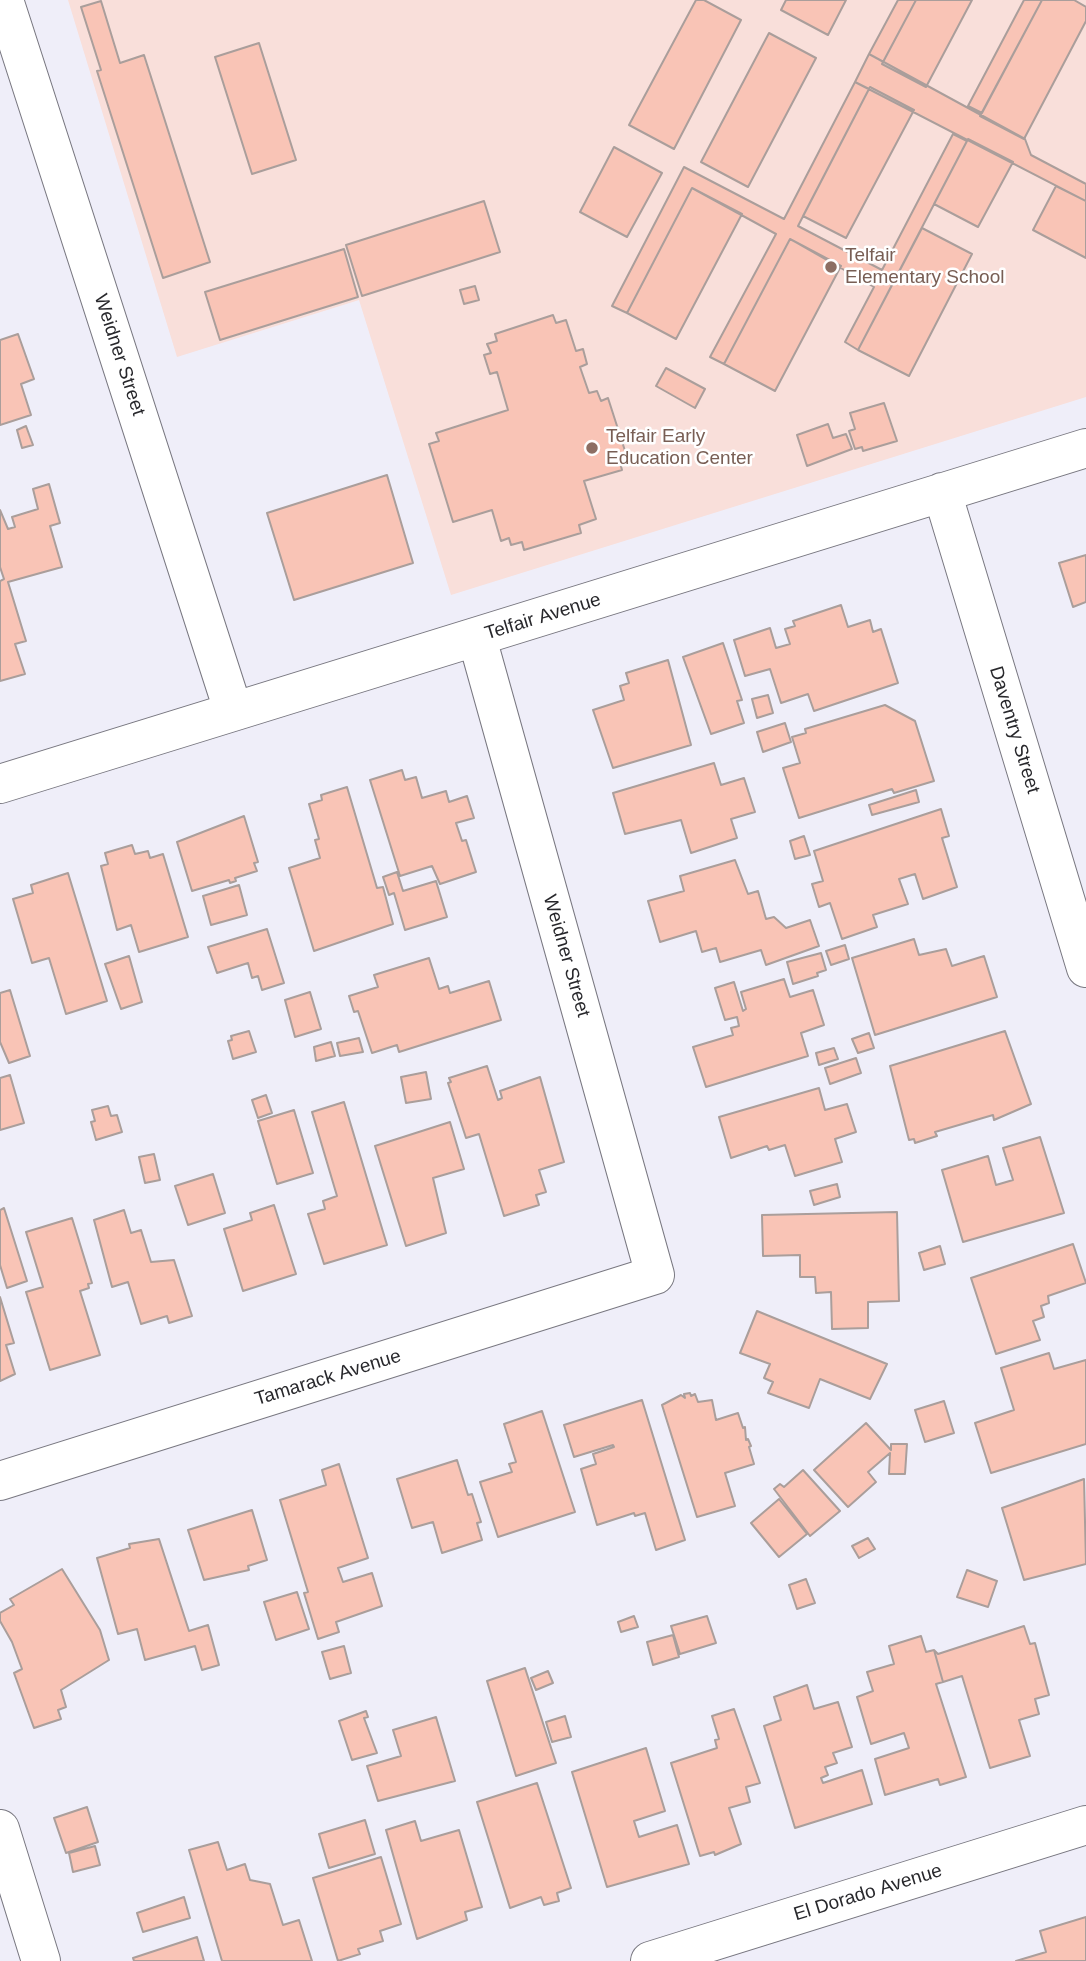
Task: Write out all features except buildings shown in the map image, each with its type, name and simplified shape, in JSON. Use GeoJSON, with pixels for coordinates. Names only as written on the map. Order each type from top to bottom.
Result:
{"type":"FeatureCollection","features":[{"type":"Feature","properties":{"kind":"street","name":"Weidner Street"},"geometry":{"type":"LineString","coordinates":[[4,0],[233,710]]}},
{"type":"Feature","properties":{"kind":"street","name":"Telfair Avenue"},"geometry":{"type":"LineString","coordinates":[[0,784],[1086,448]]}},
{"type":"Feature","properties":{"kind":"street","name":"Daventry Street"},"geometry":{"type":"LineString","coordinates":[[942,492],[1086,968]]}},
{"type":"Feature","properties":{"kind":"street","name":"Weidner Street"},"geometry":{"type":"LineString","coordinates":[[477,638],[655,1275]]}},
{"type":"Feature","properties":{"kind":"street","name":"Tamarack Avenue"},"geometry":{"type":"LineString","coordinates":[[0,1481],[655,1275]]}},
{"type":"Feature","properties":{"kind":"street","name":"El Dorado Avenue"},"geometry":{"type":"LineString","coordinates":[[650,1961],[1086,1825]]}},
{"type":"Feature","properties":{"kind":"street"},"geometry":{"type":"LineString","coordinates":[[0,1829],[41,1961]]}},
{"type":"Feature","properties":{"kind":"shaded area","name":"Telfair Elementary School"},"geometry":{"type":"Polygon","coordinates":[[[68,0],[1086,0],[1086,397],[451,595],[359,300],[177,357],[68,0]]]}},
{"type":"Feature","properties":{"kind":"place","name":"Telfair Elementary School"},"geometry":{"type":"Point","coordinates":[831,267]}},
{"type":"Feature","properties":{"kind":"place","name":"Telfair Early Education Center"},"geometry":{"type":"Point","coordinates":[592,448]}}]}
